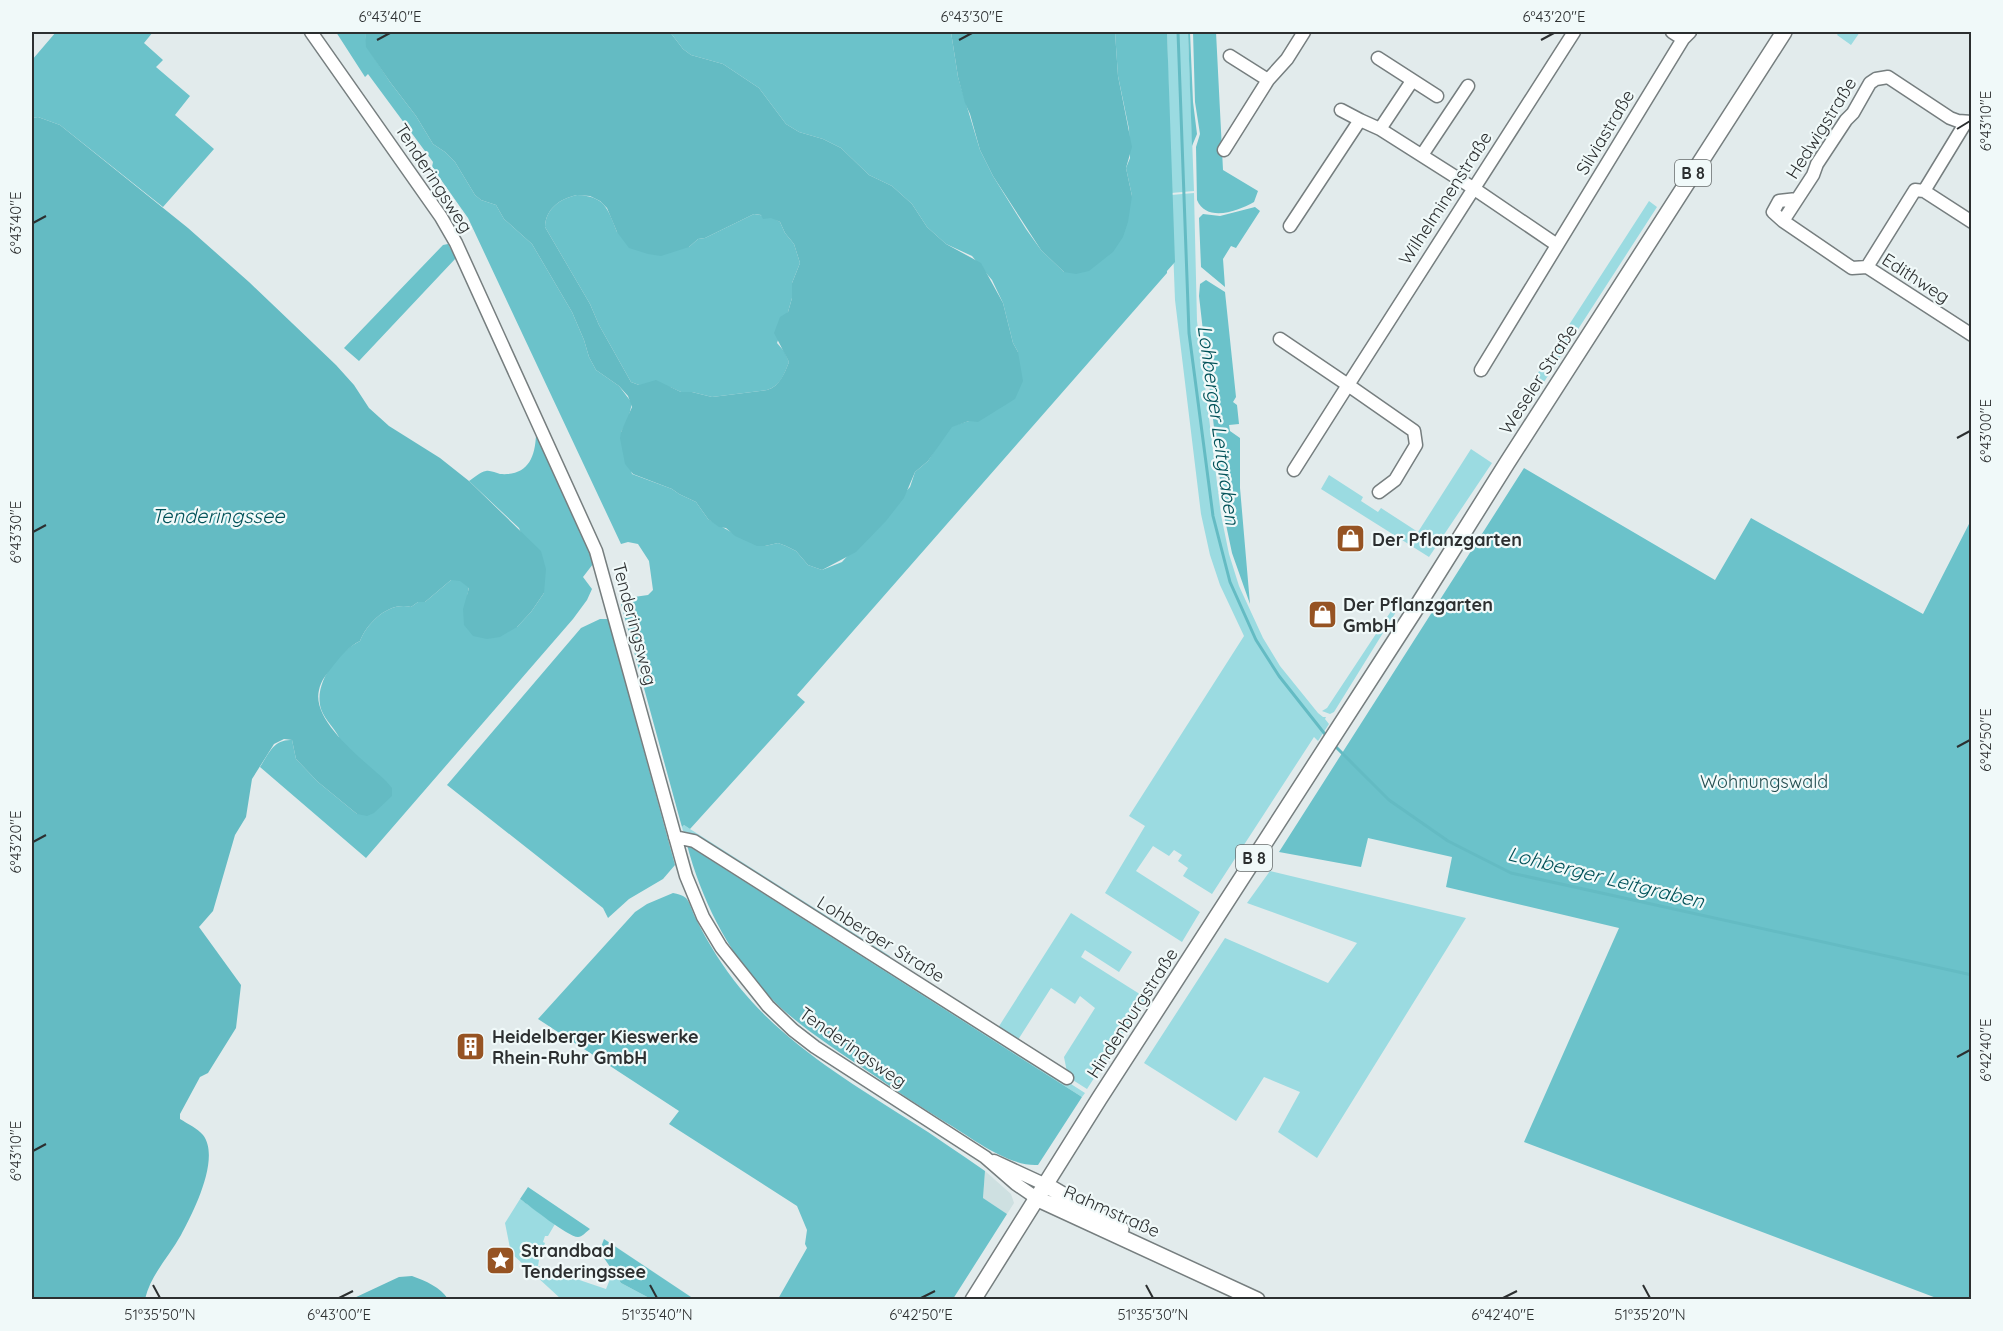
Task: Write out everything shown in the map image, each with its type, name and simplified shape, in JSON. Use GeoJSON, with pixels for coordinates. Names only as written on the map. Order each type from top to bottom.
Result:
{"type":"FeatureCollection","features":[{"type":"Feature","properties":{"kind":"main road","name":"Weseler Straße"},"geometry":{"type":"LineString","coordinates":[[1325,748],[1784,32]]}},
{"type":"Feature","properties":{"kind":"main road","name":"Hindenburgstraße"},"geometry":{"type":"LineString","coordinates":[[973,1299],[1325,748]]}},
{"type":"Feature","properties":{"kind":"main road","name":"Rahmstraße"},"geometry":{"type":"LineString","coordinates":[[1046,1185],[1170,1258]]}},
{"type":"Feature","properties":{"kind":"main road","name":"Rahmstraße"},"geometry":{"type":"LineString","coordinates":[[1038,1199],[1257,1299]]}},
{"type":"Feature","properties":{"kind":"street","name":"Tenderingsweg"},"geometry":{"type":"LineString","coordinates":[[311,32],[441,217],[456,243],[592,540],[686,876],[703,917],[721,946],[768,1006],[815,1047],[985,1157],[1016,1184],[1038,1199]]}},
{"type":"Feature","properties":{"kind":"street"},"geometry":{"type":"LineString","coordinates":[[1224,150],[1268,80],[1287,59],[1304,32]]}},
{"type":"Feature","properties":{"kind":"street","name":"Wilhelminenstraße"},"geometry":{"type":"LineString","coordinates":[[1294,470],[1574,32]]}},
{"type":"Feature","properties":{"kind":"street","name":"Silviastraße"},"geometry":{"type":"LineString","coordinates":[[1481,370],[1687,35],[1672,32]]}},
{"type":"Feature","properties":{"kind":"street"},"geometry":{"type":"LineString","coordinates":[[1230,56],[1268,80]]}},
{"type":"Feature","properties":{"kind":"street"},"geometry":{"type":"LineString","coordinates":[[1378,58],[1437,96]]}},
{"type":"Feature","properties":{"kind":"street","name":"Hedwigstraße"},"geometry":{"type":"LineString","coordinates":[[1866,267],[1852,268],[1783,221],[1773,212],[1775,206],[1779,201],[1797,199],[1839,129],[1853,112],[1870,83],[1876,79],[1888,77],[1950,118],[1968,122]]}},
{"type":"Feature","properties":{"kind":"street"},"geometry":{"type":"LineString","coordinates":[[1380,129],[1412,81]]}},
{"type":"Feature","properties":{"kind":"street"},"geometry":{"type":"LineString","coordinates":[[1422,155],[1468,86]]}},
{"type":"Feature","properties":{"kind":"street"},"geometry":{"type":"LineString","coordinates":[[1341,110],[1380,129],[1422,155],[1557,245]]}},
{"type":"Feature","properties":{"kind":"street"},"geometry":{"type":"LineString","coordinates":[[1290,226],[1360,120]]}},
{"type":"Feature","properties":{"kind":"street","name":"Edithweg"},"geometry":{"type":"LineString","coordinates":[[1968,122],[1924,191],[1915,190],[1866,267],[1971,335]]}},
{"type":"Feature","properties":{"kind":"street"},"geometry":{"type":"LineString","coordinates":[[1924,191],[1971,222]]}},
{"type":"Feature","properties":{"kind":"street"},"geometry":{"type":"LineString","coordinates":[[1280,339],[1414,431],[1416,445],[1395,480],[1379,492]]}},
{"type":"Feature","properties":{"kind":"street","name":"Lohberger Straße"},"geometry":{"type":"LineString","coordinates":[[675,837],[694,841],[1066,1078]]}},
{"type":"Feature","properties":{"kind":"street","name":"Tenderingsweg"},"geometry":{"type":"LineString","coordinates":[[985,1157],[1046,1185]]}},
{"type":"Feature","properties":{"kind":"shaded area"},"geometry":{"type":"Polygon","coordinates":[[[1167,32],[1188,32],[1194,191],[1171,193],[1167,32]]]}},
{"type":"Feature","properties":{"kind":"shaded area"},"geometry":{"type":"Polygon","coordinates":[[[1839,32],[1860,32],[1851,45],[1837,35],[1839,32]]]}},
{"type":"Feature","properties":{"kind":"shaded area"},"geometry":{"type":"Polygon","coordinates":[[[1194,193],[1197,321],[1221,515],[1229,554],[1239,586],[1263,638],[1280,666],[1318,713],[1326,717],[1329,724],[1318,741],[1314,737],[1212,894],[1183,876],[1188,868],[1178,861],[1182,855],[1174,850],[1169,856],[1153,846],[1136,871],[1200,912],[1182,942],[1105,893],[1145,826],[1129,816],[1244,636],[1220,585],[1210,555],[1201,514],[1175,300],[1171,195],[1194,193]]]}},
{"type":"Feature","properties":{"kind":"shaded area"},"geometry":{"type":"Polygon","coordinates":[[[1649,201],[1657,207],[1533,399],[1525,393],[1649,201]]]}},
{"type":"Feature","properties":{"kind":"shaded area"},"geometry":{"type":"Polygon","coordinates":[[[1471,449],[1492,463],[1429,557],[1321,489],[1329,475],[1363,497],[1361,501],[1378,512],[1381,508],[1418,532],[1471,449]]]}},
{"type":"Feature","properties":{"kind":"shaded area"},"geometry":{"type":"Polygon","coordinates":[[[1401,596],[1404,599],[1334,712],[1330,714],[1322,711],[1327,708],[1401,596]]]}},
{"type":"Feature","properties":{"kind":"shaded area"},"geometry":{"type":"Polygon","coordinates":[[[684,825],[890,956],[886,961],[683,831],[684,825]]]}},
{"type":"Feature","properties":{"kind":"shaded area"},"geometry":{"type":"Polygon","coordinates":[[[696,844],[1085,1093],[1082,1097],[687,845],[696,844]]]}},
{"type":"Feature","properties":{"kind":"shaded area"},"geometry":{"type":"Polygon","coordinates":[[[1270,871],[1466,918],[1317,1158],[1278,1132],[1300,1092],[1264,1077],[1236,1121],[1144,1063],[1225,938],[1328,983],[1357,943],[1247,903],[1270,871]]]}},
{"type":"Feature","properties":{"kind":"shaded area"},"geometry":{"type":"Polygon","coordinates":[[[1071,913],[1132,952],[1119,972],[1085,950],[1081,957],[1146,998],[1087,1089],[1068,1077],[1064,1057],[1095,1008],[1080,996],[1075,1004],[1051,988],[1016,1043],[996,1031],[1071,913]]]}},
{"type":"Feature","properties":{"kind":"shaded area"},"geometry":{"type":"Polygon","coordinates":[[[985,1171],[1011,1194],[1014,1203],[1007,1214],[983,1198],[985,1171]]]}},
{"type":"Feature","properties":{"kind":"shaded area"},"geometry":{"type":"Polygon","coordinates":[[[520,1199],[555,1224],[548,1236],[545,1236],[543,1249],[541,1248],[537,1259],[539,1260],[538,1266],[606,1289],[613,1272],[621,1283],[651,1299],[561,1299],[511,1253],[505,1223],[520,1199]]]}},
{"type":"Feature","properties":{"kind":"green space"},"geometry":{"type":"Polygon","coordinates":[[[56,32],[153,32],[144,43],[163,60],[156,67],[190,96],[175,115],[214,149],[163,207],[60,125],[38,117],[32,118],[32,60],[56,32]]]}},
{"type":"Feature","properties":{"kind":"green space"},"geometry":{"type":"Polygon","coordinates":[[[336,32],[365,32],[367,47],[433,144],[455,162],[475,195],[481,200],[496,205],[504,219],[532,244],[572,312],[596,370],[619,386],[632,403],[628,420],[621,432],[632,474],[672,489],[696,502],[708,519],[731,532],[765,546],[778,543],[786,546],[796,551],[808,565],[822,570],[842,562],[910,487],[915,472],[928,461],[946,432],[952,426],[969,421],[1018,352],[1013,343],[1003,303],[992,280],[972,256],[946,244],[927,227],[912,204],[892,186],[869,175],[841,148],[823,139],[799,132],[786,124],[759,88],[723,64],[691,55],[683,49],[670,32],[951,32],[958,77],[980,150],[993,176],[1026,229],[1041,250],[1064,272],[1132,196],[1126,168],[1130,158],[1129,129],[1118,76],[1115,32],[1167,32],[1175,262],[797,695],[805,702],[690,829],[684,825],[682,827],[621,604],[634,597],[648,595],[653,590],[649,561],[638,544],[628,542],[621,544],[468,218],[432,167],[433,162],[368,74],[365,77],[336,32]]]}},
{"type":"Feature","properties":{"kind":"green space"},"geometry":{"type":"Polygon","coordinates":[[[1188,32],[1190,32],[1197,134],[1192,146],[1188,32]]]}},
{"type":"Feature","properties":{"kind":"green space"},"geometry":{"type":"Polygon","coordinates":[[[1193,32],[1216,32],[1223,170],[1258,191],[1254,202],[1240,209],[1223,213],[1208,211],[1197,200],[1196,147],[1200,134],[1195,102],[1193,32]]]}},
{"type":"Feature","properties":{"kind":"green space"},"geometry":{"type":"Polygon","coordinates":[[[577,195],[600,201],[608,210],[617,232],[689,247],[698,239],[705,238],[754,214],[771,217],[780,222],[794,244],[800,263],[792,283],[792,298],[777,343],[789,362],[778,383],[767,390],[712,397],[681,392],[670,387],[639,385],[631,382],[599,325],[590,304],[545,227],[548,215],[555,205],[577,195]]]}},
{"type":"Feature","properties":{"kind":"green space"},"geometry":{"type":"Polygon","coordinates":[[[1255,207],[1260,211],[1236,248],[1231,246],[1223,259],[1225,287],[1201,267],[1199,218],[1203,214],[1220,216],[1255,207]]]}},
{"type":"Feature","properties":{"kind":"green space"},"geometry":{"type":"Polygon","coordinates":[[[448,244],[456,258],[359,361],[344,348],[443,245],[448,244]]]}},
{"type":"Feature","properties":{"kind":"green space"},"geometry":{"type":"Polygon","coordinates":[[[1206,280],[1225,292],[1236,397],[1233,402],[1237,405],[1239,424],[1229,425],[1230,431],[1240,438],[1240,488],[1250,604],[1232,553],[1224,515],[1199,296],[1200,284],[1206,280]]]}},
{"type":"Feature","properties":{"kind":"green space"},"geometry":{"type":"Polygon","coordinates":[[[536,435],[591,556],[593,564],[583,577],[592,589],[573,619],[366,858],[260,767],[276,744],[292,740],[296,759],[318,782],[357,814],[343,749],[338,736],[321,709],[319,699],[324,679],[336,660],[360,641],[373,621],[387,610],[403,606],[411,607],[418,602],[425,602],[451,580],[460,580],[469,587],[467,597],[517,627],[531,612],[544,593],[519,528],[469,481],[486,471],[509,474],[523,469],[534,452],[536,435]]]}},
{"type":"Feature","properties":{"kind":"green space","name":"Wohnungswald"},"geometry":{"type":"Polygon","coordinates":[[[1524,468],[1715,580],[1751,518],[1923,614],[1971,520],[1971,1299],[1939,1299],[1524,1142],[1619,928],[1446,887],[1452,857],[1368,838],[1361,867],[1279,852],[1524,468]]]}},
{"type":"Feature","properties":{"kind":"green space"},"geometry":{"type":"Polygon","coordinates":[[[600,619],[608,619],[675,865],[663,879],[629,899],[608,918],[603,908],[447,785],[581,628],[600,619]]]}},
{"type":"Feature","properties":{"kind":"green space"},"geometry":{"type":"Polygon","coordinates":[[[687,845],[1082,1097],[1038,1165],[1014,1161],[978,1143],[835,1049],[781,1008],[749,973],[722,933],[702,890],[687,845]]]}},
{"type":"Feature","properties":{"kind":"green space"},"geometry":{"type":"Polygon","coordinates":[[[673,893],[686,898],[716,955],[740,988],[798,1045],[985,1171],[983,1198],[1007,1214],[953,1299],[778,1299],[807,1248],[805,1244],[807,1230],[797,1206],[669,1124],[679,1111],[538,1019],[635,912],[673,893]]]}},
{"type":"Feature","properties":{"kind":"green space"},"geometry":{"type":"Polygon","coordinates":[[[528,1187],[590,1229],[578,1237],[558,1227],[520,1199],[528,1187]]]}},
{"type":"Feature","properties":{"kind":"green space"},"geometry":{"type":"Polygon","coordinates":[[[604,1239],[694,1299],[651,1299],[621,1283],[604,1258],[598,1255],[604,1239]]]}},
{"type":"Feature","properties":{"kind":"water"},"geometry":{"type":"Polygon","coordinates":[[[365,32],[670,32],[683,49],[691,55],[723,64],[759,88],[786,124],[799,132],[823,139],[841,148],[869,175],[892,186],[912,204],[927,227],[946,244],[981,263],[1003,303],[1013,343],[1018,352],[1023,381],[1015,399],[978,422],[969,421],[952,427],[928,461],[915,472],[904,498],[886,521],[856,552],[822,570],[808,565],[796,551],[786,546],[778,543],[757,546],[735,536],[726,528],[719,527],[708,519],[696,502],[672,489],[633,474],[625,464],[620,438],[632,407],[628,396],[619,386],[596,370],[572,312],[532,244],[504,219],[496,205],[481,200],[475,195],[455,162],[433,144],[416,116],[366,47],[365,32]],[[577,195],[555,205],[548,215],[545,227],[590,304],[599,325],[631,382],[639,385],[656,380],[681,392],[712,397],[767,390],[778,383],[789,362],[774,333],[780,317],[788,312],[792,298],[792,283],[800,263],[794,244],[780,222],[771,218],[763,219],[761,215],[754,214],[705,238],[698,239],[689,247],[661,256],[629,248],[617,232],[607,208],[590,196],[577,195]]]}},
{"type":"Feature","properties":{"kind":"water"},"geometry":{"type":"Polygon","coordinates":[[[951,32],[1115,32],[1118,76],[1132,147],[1126,168],[1132,196],[1123,237],[1113,252],[1089,271],[1076,274],[1064,272],[1041,250],[993,176],[980,150],[965,103],[958,77],[951,32]]]}},
{"type":"Feature","properties":{"kind":"water","name":"Tenderingssee"},"geometry":{"type":"Polygon","coordinates":[[[38,117],[60,125],[188,228],[249,282],[336,365],[354,385],[369,408],[389,426],[440,458],[469,481],[541,551],[546,569],[544,593],[517,627],[500,637],[487,639],[473,636],[464,625],[463,609],[469,588],[460,581],[451,580],[425,602],[418,602],[411,607],[395,607],[380,615],[368,627],[360,641],[345,652],[324,677],[319,690],[319,702],[323,715],[331,728],[353,752],[392,788],[392,796],[374,813],[367,816],[357,814],[318,782],[296,759],[292,740],[284,739],[274,744],[252,779],[246,817],[235,835],[213,911],[199,927],[241,985],[236,1028],[208,1073],[200,1077],[180,1114],[180,1119],[203,1135],[208,1145],[207,1171],[192,1213],[151,1282],[145,1299],[32,1299],[32,118],[38,117]]]}},
{"type":"Feature","properties":{"kind":"water"},"geometry":{"type":"Polygon","coordinates":[[[412,1276],[437,1288],[448,1299],[352,1299],[399,1277],[412,1276]]]}},
{"type":"Feature","properties":{"kind":"waterway","name":"Lohberger Leitgraben"},"geometry":{"type":"LineString","coordinates":[[1178,32],[1189,333],[1213,516],[1230,582],[1256,640],[1279,676],[1328,738]]}},
{"type":"Feature","properties":{"kind":"waterway","name":"Lohberger Leitgraben"},"geometry":{"type":"LineString","coordinates":[[1334,745],[1389,800],[1448,841],[1511,873],[1972,975]]}},
{"type":"Feature","properties":{"kind":"place","name":"Der Pflanzgarten"},"geometry":{"type":"Point","coordinates":[1351,539]}},
{"type":"Feature","properties":{"kind":"place","name":"Der Pflanzgarten GmbH"},"geometry":{"type":"Point","coordinates":[1322,614]}},
{"type":"Feature","properties":{"kind":"place","name":"Heidelberger Kieswerke Rhein-Ruhr GmbH"},"geometry":{"type":"Point","coordinates":[471,1046]}},
{"type":"Feature","properties":{"kind":"place","name":"Strandbad Tenderingssee"},"geometry":{"type":"Point","coordinates":[500,1260]}}]}
